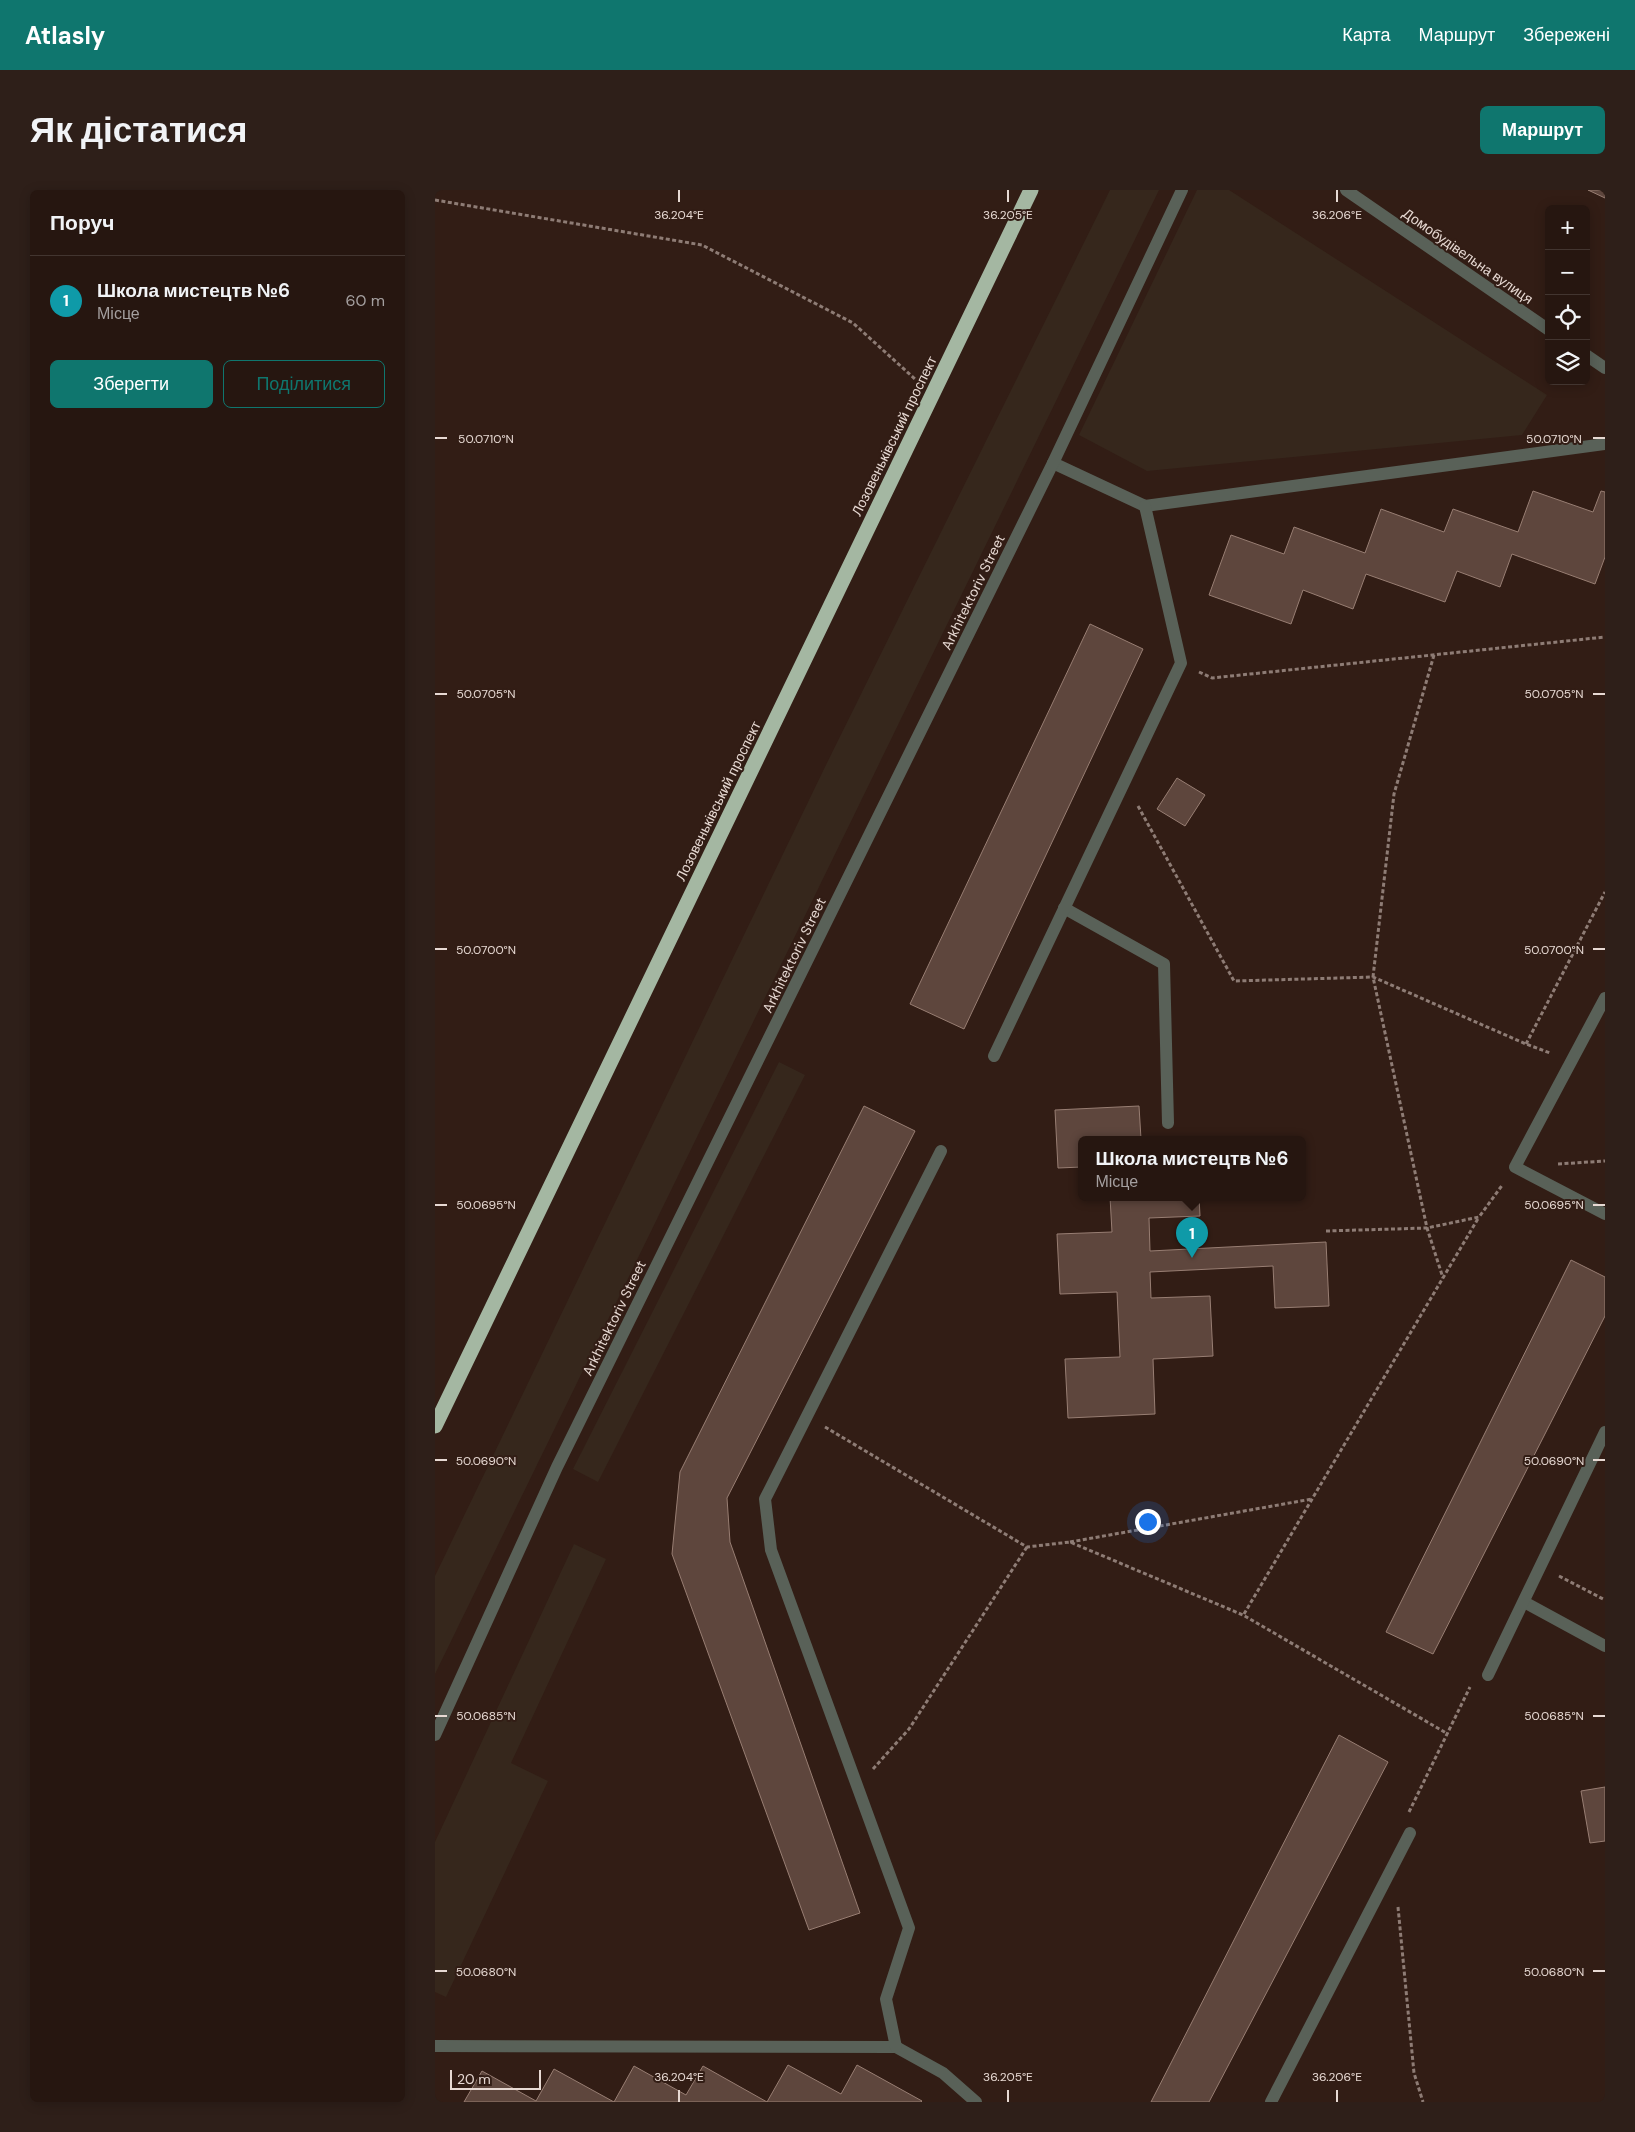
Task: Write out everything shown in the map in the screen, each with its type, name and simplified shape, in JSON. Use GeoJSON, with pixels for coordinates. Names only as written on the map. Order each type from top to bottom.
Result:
{"type":"FeatureCollection","features":[{"type":"Feature","properties":{"kind":"highway","name":"Лозовеньківський проспект"},"geometry":{"type":"LineString","coordinates":[[435,1426],[1031,190]]}},
{"type":"Feature","properties":{"kind":"street","name":"Arkhitektoriv Street"},"geometry":{"type":"LineString","coordinates":[[435,1735],[557,1467],[1053,463],[1182,190]]}},
{"type":"Feature","properties":{"kind":"street","name":"Домобудівельна вулиця"},"geometry":{"type":"LineString","coordinates":[[1346,190],[1545,327]]}},
{"type":"Feature","properties":{"kind":"street"},"geometry":{"type":"LineString","coordinates":[[1590,359],[1605,368]]}},
{"type":"Feature","properties":{"kind":"street"},"geometry":{"type":"LineString","coordinates":[[1053,463],[1145,506],[1605,444]]}},
{"type":"Feature","properties":{"kind":"street"},"geometry":{"type":"LineString","coordinates":[[994,1056],[1181,663],[1145,506]]}},
{"type":"Feature","properties":{"kind":"street"},"geometry":{"type":"LineString","coordinates":[[1064,908],[1164,964],[1169,1122]]}},
{"type":"Feature","properties":{"kind":"street"},"geometry":{"type":"LineString","coordinates":[[1605,998],[1515,1167],[1605,1214]]}},
{"type":"Feature","properties":{"kind":"street"},"geometry":{"type":"LineString","coordinates":[[895,2047],[886,1999],[909,1928],[771,1550],[765,1499],[941,1151]]}},
{"type":"Feature","properties":{"kind":"street"},"geometry":{"type":"LineString","coordinates":[[1488,1675],[1605,1432]]}},
{"type":"Feature","properties":{"kind":"street"},"geometry":{"type":"LineString","coordinates":[[1524,1602],[1605,1646]]}},
{"type":"Feature","properties":{"kind":"street"},"geometry":{"type":"LineString","coordinates":[[1271,2102],[1411,1833]]}},
{"type":"Feature","properties":{"kind":"street"},"geometry":{"type":"LineString","coordinates":[[435,2046],[895,2047],[943,2073],[976,2102]]}},
{"type":"Feature","properties":{"kind":"path"},"geometry":{"type":"LineString","coordinates":[[435,200],[701,245],[853,324],[932,394]]}},
{"type":"Feature","properties":{"kind":"path"},"geometry":{"type":"LineString","coordinates":[[1181,663],[1212,678],[1605,638]]}},
{"type":"Feature","properties":{"kind":"path"},"geometry":{"type":"LineString","coordinates":[[1433,655],[1394,794],[1373,977],[1427,1228],[1443,1278]]}},
{"type":"Feature","properties":{"kind":"path"},"geometry":{"type":"LineString","coordinates":[[1125,781],[1234,981],[1373,977],[1526,1044],[1572,1060]]}},
{"type":"Feature","properties":{"kind":"path"},"geometry":{"type":"LineString","coordinates":[[1526,1044],[1605,892]]}},
{"type":"Feature","properties":{"kind":"path"},"geometry":{"type":"LineString","coordinates":[[1243,1614],[1479,1217],[1515,1167]]}},
{"type":"Feature","properties":{"kind":"path"},"geometry":{"type":"LineString","coordinates":[[1326,1231],[1427,1228],[1479,1217]]}},
{"type":"Feature","properties":{"kind":"path"},"geometry":{"type":"LineString","coordinates":[[807,1416],[1027,1547],[1070,1542],[1312,1499]]}},
{"type":"Feature","properties":{"kind":"path"},"geometry":{"type":"LineString","coordinates":[[1070,1542],[1243,1614],[1448,1734]]}},
{"type":"Feature","properties":{"kind":"path"},"geometry":{"type":"LineString","coordinates":[[857,1786],[909,1729],[1027,1547]]}},
{"type":"Feature","properties":{"kind":"path"},"geometry":{"type":"LineString","coordinates":[[1541,1566],[1605,1600]]}},
{"type":"Feature","properties":{"kind":"path"},"geometry":{"type":"LineString","coordinates":[[1411,1833],[1402,1827],[1479,1669],[1488,1675]]}},
{"type":"Feature","properties":{"kind":"path"},"geometry":{"type":"LineString","coordinates":[[1398,1906],[1414,2073],[1423,2102]]}},
{"type":"Feature","properties":{"kind":"shaded area"},"geometry":{"type":"Polygon","coordinates":[[[1110,190],[1159,190],[435,1674],[435,1576],[824,769],[1110,190]]]}},
{"type":"Feature","properties":{"kind":"shaded area"},"geometry":{"type":"Polygon","coordinates":[[[1197,190],[1229,190],[1547,395],[1522,435],[1147,471],[1079,435],[1197,190]]]}},
{"type":"Feature","properties":{"kind":"shaded area"},"geometry":{"type":"Polygon","coordinates":[[[779,1062],[805,1075],[598,1482],[573,1469],[779,1062]]]}},
{"type":"Feature","properties":{"kind":"shaded area"},"geometry":{"type":"Polygon","coordinates":[[[574,1544],[606,1559],[511,1763],[548,1781],[446,1997],[435,1992],[435,1842],[574,1544]]]}},
{"type":"Feature","properties":{"kind":"building"},"geometry":{"type":"Polygon","coordinates":[[[1588,190],[1605,190],[1605,198],[1588,190]]]}},
{"type":"Feature","properties":{"kind":"building"},"geometry":{"type":"Polygon","coordinates":[[[1533,491],[1593,512],[1601,491],[1605,492],[1605,557],[1595,584],[1512,554],[1500,587],[1457,571],[1445,602],[1366,574],[1353,609],[1303,590],[1291,624],[1209,595],[1231,535],[1284,554],[1294,527],[1365,553],[1381,509],[1444,532],[1453,509],[1518,532],[1533,491]]]}},
{"type":"Feature","properties":{"kind":"building"},"geometry":{"type":"Polygon","coordinates":[[[1090,624],[1143,649],[964,1029],[910,1004],[1090,624]]]}},
{"type":"Feature","properties":{"kind":"building"},"geometry":{"type":"Polygon","coordinates":[[[1177,778],[1205,795],[1185,826],[1157,809],[1177,778]]]}},
{"type":"Feature","properties":{"kind":"building"},"geometry":{"type":"Polygon","coordinates":[[[864,1106],[915,1131],[727,1498],[730,1542],[860,1913],[809,1930],[672,1554],[680,1472],[864,1106]]]}},
{"type":"Feature","properties":{"kind":"building"},"geometry":{"type":"Polygon","coordinates":[[[1139,1106],[1141,1136],[1078,1136],[1078,1167],[1058,1168],[1055,1110],[1139,1106]]]}},
{"type":"Feature","properties":{"kind":"building"},"geometry":{"type":"Polygon","coordinates":[[[1110,1201],[1199,1201],[1200,1216],[1149,1218],[1150,1251],[1326,1242],[1329,1306],[1275,1308],[1273,1266],[1150,1272],[1151,1298],[1210,1296],[1213,1356],[1153,1359],[1155,1414],[1068,1418],[1065,1359],[1120,1357],[1117,1292],[1060,1294],[1057,1234],[1112,1232],[1110,1201]]]}},
{"type":"Feature","properties":{"kind":"building"},"geometry":{"type":"Polygon","coordinates":[[[1571,1260],[1605,1277],[1605,1316],[1433,1654],[1386,1632],[1571,1260]]]}},
{"type":"Feature","properties":{"kind":"building"},"geometry":{"type":"Polygon","coordinates":[[[1339,1735],[1388,1762],[1209,2102],[1151,2102],[1339,1735]]]}},
{"type":"Feature","properties":{"kind":"building"},"geometry":{"type":"Polygon","coordinates":[[[1605,1787],[1605,1841],[1590,1843],[1581,1791],[1605,1787]]]}},
{"type":"Feature","properties":{"kind":"building"},"geometry":{"type":"Polygon","coordinates":[[[788,2065],[841,2094],[857,2065],[922,2101],[921,2102],[767,2102],[788,2065]]]}},
{"type":"Feature","properties":{"kind":"building"},"geometry":{"type":"Polygon","coordinates":[[[634,2066],[686,2095],[703,2066],[767,2102],[614,2102],[634,2066]]]}},
{"type":"Feature","properties":{"kind":"building"},"geometry":{"type":"Polygon","coordinates":[[[554,2069],[614,2102],[464,2102],[482,2071],[536,2101],[554,2069]]]}},
{"type":"Feature","properties":{"kind":"place","name":"Школа мистецтв №6"},"geometry":{"type":"Point","coordinates":[1192,1258]}}]}
